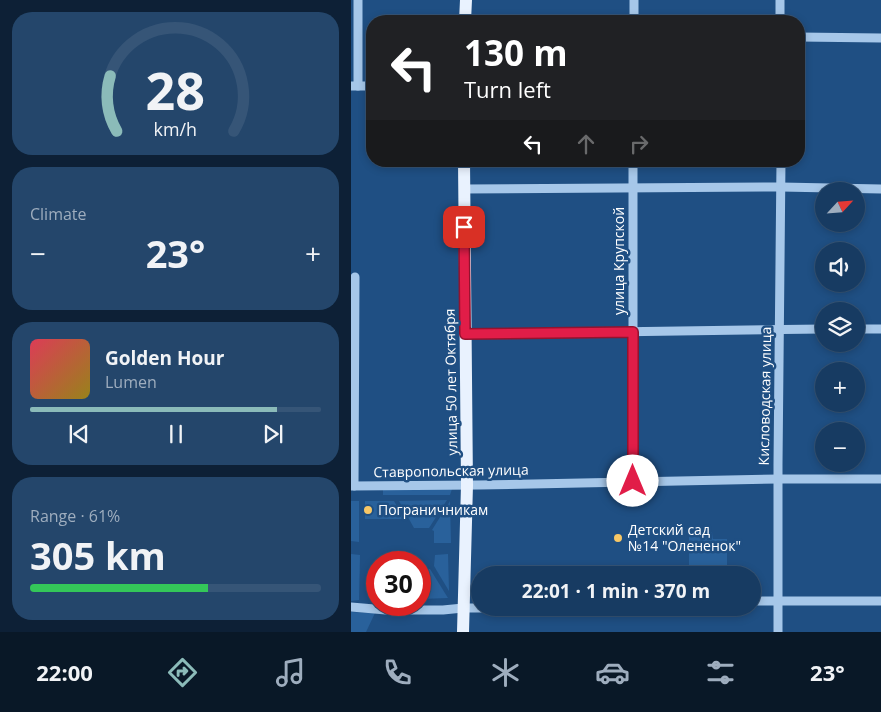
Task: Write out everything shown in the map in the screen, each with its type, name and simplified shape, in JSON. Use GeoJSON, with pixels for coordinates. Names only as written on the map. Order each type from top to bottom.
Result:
{"type":"FeatureCollection","features":[{"type":"Feature","properties":{"kind":"main road"},"geometry":{"type":"LineString","coordinates":[[465,15],[466,0]]}},
{"type":"Feature","properties":{"kind":"main road","name":"улица 50 лет Октября"},"geometry":{"type":"LineString","coordinates":[[463,632],[467,485],[464,167]]}},
{"type":"Feature","properties":{"kind":"street"},"geometry":{"type":"LineString","coordinates":[[355,86],[358,0]]}},
{"type":"Feature","properties":{"kind":"street"},"geometry":{"type":"LineString","coordinates":[[634,0],[634,15]]}},
{"type":"Feature","properties":{"kind":"street"},"geometry":{"type":"LineString","coordinates":[[780,0],[780,15]]}},
{"type":"Feature","properties":{"kind":"street"},"geometry":{"type":"LineString","coordinates":[[805,37],[881,38]]}},
{"type":"Feature","properties":{"kind":"street","name":"улица Крупской"},"geometry":{"type":"LineString","coordinates":[[633,167],[633,481]]}},
{"type":"Feature","properties":{"kind":"street","name":"Кисловодская улица"},"geometry":{"type":"LineString","coordinates":[[778,632],[781,167]]}},
{"type":"Feature","properties":{"kind":"street"},"geometry":{"type":"LineString","coordinates":[[464,189],[781,187],[881,189]]}},
{"type":"Feature","properties":{"kind":"street"},"geometry":{"type":"LineString","coordinates":[[353,486],[355,277]]}},
{"type":"Feature","properties":{"kind":"street"},"geometry":{"type":"LineString","coordinates":[[465,334],[815,329]]}},
{"type":"Feature","properties":{"kind":"street"},"geometry":{"type":"LineString","coordinates":[[865,329],[881,329]]}},
{"type":"Feature","properties":{"kind":"street","name":"Ставропольская улица"},"geometry":{"type":"LineString","coordinates":[[353,486],[881,479]]}},
{"type":"Feature","properties":{"kind":"street"},"geometry":{"type":"LineString","coordinates":[[761,601],[881,601]]}},
{"type":"Feature","properties":{"kind":"street"},"geometry":{"type":"LineString","coordinates":[[351,608],[385,610],[471,608]]}},
{"type":"Feature","properties":{"kind":"shaded area"},"geometry":{"type":"Polygon","coordinates":[[[452,489],[450,495],[383,495],[383,490],[452,489]]]}},
{"type":"Feature","properties":{"kind":"shaded area"},"geometry":{"type":"Polygon","coordinates":[[[447,500],[429,528],[414,528],[399,501],[447,500]]]}},
{"type":"Feature","properties":{"kind":"shaded area"},"geometry":{"type":"Polygon","coordinates":[[[351,501],[359,501],[359,542],[351,541],[351,501]]]}},
{"type":"Feature","properties":{"kind":"shaded area"},"geometry":{"type":"Polygon","coordinates":[[[365,501],[394,501],[404,519],[365,519],[365,501]]]}},
{"type":"Feature","properties":{"kind":"shaded area"},"geometry":{"type":"Polygon","coordinates":[[[450,501],[451,543],[434,543],[434,531],[432,530],[450,501]]]}},
{"type":"Feature","properties":{"kind":"shaded area"},"geometry":{"type":"Polygon","coordinates":[[[689,532],[712,532],[713,539],[727,539],[727,566],[689,566],[689,532]]]}},
{"type":"Feature","properties":{"kind":"shaded area"},"geometry":{"type":"Polygon","coordinates":[[[351,554],[360,555],[359,600],[351,601],[351,554]]]}},
{"type":"Feature","properties":{"kind":"shaded area"},"geometry":{"type":"Polygon","coordinates":[[[448,554],[449,591],[434,566],[435,555],[448,554]]]}},
{"type":"Feature","properties":{"kind":"shaded area"},"geometry":{"type":"Polygon","coordinates":[[[431,571],[448,598],[431,599],[431,571]]]}},
{"type":"Feature","properties":{"kind":"shaded area"},"geometry":{"type":"Polygon","coordinates":[[[351,612],[366,613],[366,616],[374,616],[366,632],[351,632],[351,612]]]}},
{"type":"Feature","properties":{"kind":"place","name":"Пограничникам"},"geometry":{"type":"Point","coordinates":[368,510]}},
{"type":"Feature","properties":{"kind":"place","name":"Детский сад №14 \"Олененок\""},"geometry":{"type":"Point","coordinates":[618,538]}},
{"type":"Feature","properties":{"kind":"route"},"geometry":{"type":"LineString","coordinates":[[464,227],[465,334],[633,332],[633,481]]}}]}
